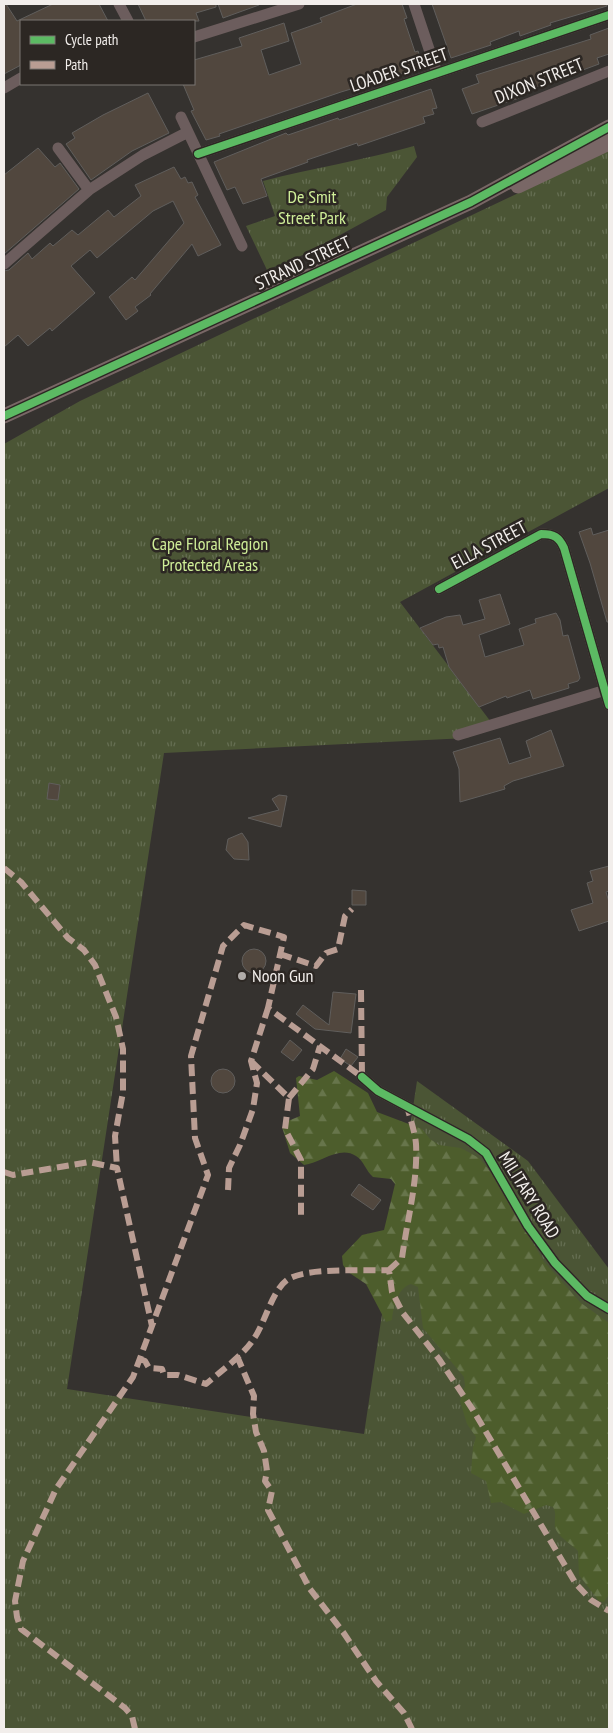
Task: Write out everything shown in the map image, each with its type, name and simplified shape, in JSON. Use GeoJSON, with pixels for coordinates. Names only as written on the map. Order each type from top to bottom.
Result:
{"type":"FeatureCollection","features":[{"type":"Feature","properties":{"kind":"street"},"geometry":{"type":"LineString","coordinates":[[119,4],[127,20]]}},
{"type":"Feature","properties":{"kind":"street"},"geometry":{"type":"LineString","coordinates":[[195,38],[299,4]]}},
{"type":"Feature","properties":{"kind":"street"},"geometry":{"type":"LineString","coordinates":[[414,4],[437,72]]}},
{"type":"Feature","properties":{"kind":"street","name":"LOADER STREET"},"geometry":{"type":"LineString","coordinates":[[198,154],[609,15]]}},
{"type":"Feature","properties":{"kind":"street","name":"DIXON STREET"},"geometry":{"type":"LineString","coordinates":[[482,122],[609,71]]}},
{"type":"Feature","properties":{"kind":"street"},"geometry":{"type":"LineString","coordinates":[[4,88],[20,79]]}},
{"type":"Feature","properties":{"kind":"street"},"geometry":{"type":"LineString","coordinates":[[181,117],[242,246]]}},
{"type":"Feature","properties":{"kind":"street","name":"STRAND STREET"},"geometry":{"type":"LineString","coordinates":[[4,416],[471,202],[609,127]]}},
{"type":"Feature","properties":{"kind":"street"},"geometry":{"type":"LineString","coordinates":[[4,264],[89,190],[143,155],[188,132]]}},
{"type":"Feature","properties":{"kind":"street","name":"STRAND STREET"},"geometry":{"type":"LineString","coordinates":[[471,202],[518,186],[609,143]]}},
{"type":"Feature","properties":{"kind":"street"},"geometry":{"type":"LineString","coordinates":[[58,148],[89,190]]}},
{"type":"Feature","properties":{"kind":"street","name":"ELLA STREET"},"geometry":{"type":"LineString","coordinates":[[439,589],[541,534],[555,536],[560,540],[564,548],[607,690],[609,706]]}},
{"type":"Feature","properties":{"kind":"street"},"geometry":{"type":"LineString","coordinates":[[458,735],[607,690]]}},
{"type":"Feature","properties":{"kind":"street","name":"MILITARY ROAD"},"geometry":{"type":"LineString","coordinates":[[362,1077],[378,1091],[468,1139],[486,1153],[528,1226],[554,1263],[587,1296],[609,1309]]}},
{"type":"Feature","properties":{"kind":"green space","name":"De Smit Street Park"},"geometry":{"type":"Polygon","coordinates":[[[414,146],[417,157],[387,197],[386,210],[305,254],[267,270],[246,226],[275,216],[263,181],[414,146]]]}},
{"type":"Feature","properties":{"kind":"green space","name":"Cape Floral Region Protected Areas"},"geometry":{"type":"Polygon","coordinates":[[[609,150],[609,488],[400,602],[494,726],[467,738],[164,753],[67,1389],[364,1434],[417,1081],[528,1161],[609,1269],[609,1729],[4,1729],[4,444],[80,401],[609,150]]]}},
{"type":"Feature","properties":{"kind":"green space"},"geometry":{"type":"Polygon","coordinates":[[[334,1071],[368,1093],[377,1112],[422,1129],[430,1139],[439,1145],[461,1148],[479,1158],[493,1175],[544,1262],[581,1303],[609,1323],[609,1594],[604,1602],[599,1601],[579,1575],[578,1551],[561,1537],[556,1530],[553,1507],[546,1505],[524,1514],[501,1502],[491,1503],[486,1481],[471,1473],[473,1447],[476,1437],[467,1424],[460,1401],[465,1386],[464,1377],[423,1328],[418,1287],[411,1284],[403,1289],[395,1304],[392,1320],[386,1322],[366,1284],[348,1272],[343,1265],[342,1256],[362,1235],[384,1230],[395,1184],[391,1179],[373,1177],[359,1158],[350,1153],[337,1153],[304,1165],[290,1153],[282,1127],[288,1121],[300,1116],[296,1078],[299,1076],[317,1080],[334,1071]]]}},
{"type":"Feature","properties":{"kind":"building"},"geometry":{"type":"Polygon","coordinates":[[[4,4],[6,4],[17,21],[53,4],[99,4],[107,20],[20,20],[20,66],[4,74],[4,4]]]}},
{"type":"Feature","properties":{"kind":"building"},"geometry":{"type":"Polygon","coordinates":[[[138,4],[216,4],[216,7],[196,13],[199,21],[146,20],[138,4]]]}},
{"type":"Feature","properties":{"kind":"building"},"geometry":{"type":"Polygon","coordinates":[[[218,4],[258,4],[259,5],[223,18],[218,4]]]}},
{"type":"Feature","properties":{"kind":"building"},"geometry":{"type":"Polygon","coordinates":[[[357,4],[402,4],[407,18],[404,19],[415,52],[418,51],[424,67],[341,92],[206,140],[191,111],[194,110],[183,85],[195,85],[195,60],[242,46],[239,38],[284,23],[289,41],[261,50],[269,75],[301,64],[291,33],[322,22],[320,18],[357,4]]]}},
{"type":"Feature","properties":{"kind":"building"},"geometry":{"type":"Polygon","coordinates":[[[432,4],[607,4],[607,6],[550,23],[551,25],[520,36],[519,31],[490,42],[491,45],[451,58],[432,4]]]}},
{"type":"Feature","properties":{"kind":"building"},"geometry":{"type":"Polygon","coordinates":[[[609,28],[609,54],[597,58],[599,64],[518,94],[519,98],[472,114],[462,89],[479,83],[476,75],[591,39],[590,35],[609,28]]]}},
{"type":"Feature","properties":{"kind":"building"},"geometry":{"type":"Polygon","coordinates":[[[431,89],[437,108],[432,109],[434,114],[423,117],[425,123],[358,146],[357,143],[307,160],[308,162],[261,179],[267,196],[243,204],[235,187],[227,190],[214,162],[286,133],[288,135],[338,118],[339,120],[431,89]]]}},
{"type":"Feature","properties":{"kind":"building"},"geometry":{"type":"Polygon","coordinates":[[[148,93],[169,133],[132,151],[91,180],[66,144],[75,138],[72,133],[148,93]]]}},
{"type":"Feature","properties":{"kind":"building"},"geometry":{"type":"Polygon","coordinates":[[[38,148],[55,167],[60,163],[79,189],[4,254],[4,175],[38,148]]]}},
{"type":"Feature","properties":{"kind":"building"},"geometry":{"type":"Polygon","coordinates":[[[174,167],[181,179],[185,177],[188,183],[192,182],[198,195],[195,197],[221,245],[198,256],[192,244],[151,295],[135,307],[138,311],[126,320],[109,297],[132,277],[135,280],[184,223],[173,201],[153,211],[97,258],[90,250],[71,266],[95,293],[52,331],[50,328],[28,346],[18,335],[4,347],[4,271],[9,270],[28,253],[32,259],[50,243],[53,246],[72,230],[78,235],[108,210],[114,217],[141,196],[135,185],[174,167]]]}},
{"type":"Feature","properties":{"kind":"building"},"geometry":{"type":"Polygon","coordinates":[[[591,528],[593,535],[609,530],[609,622],[607,622],[579,532],[591,528]]]}},
{"type":"Feature","properties":{"kind":"building"},"geometry":{"type":"Polygon","coordinates":[[[500,594],[510,624],[479,635],[485,657],[524,645],[519,629],[536,623],[535,619],[556,613],[560,620],[563,636],[568,635],[580,678],[578,681],[568,684],[569,688],[533,699],[530,690],[507,698],[506,696],[479,707],[449,667],[443,647],[439,648],[438,644],[433,645],[420,628],[446,617],[460,615],[463,625],[485,619],[479,600],[500,594]]]}},
{"type":"Feature","properties":{"kind":"building"},"geometry":{"type":"Polygon","coordinates":[[[551,730],[564,766],[513,781],[504,786],[505,789],[460,802],[459,769],[453,752],[500,738],[509,764],[531,757],[526,741],[551,730]]]}},
{"type":"Feature","properties":{"kind":"building"},"geometry":{"type":"Polygon","coordinates":[[[49,783],[60,785],[58,800],[47,799],[49,783]]]}},
{"type":"Feature","properties":{"kind":"building"},"geometry":{"type":"Polygon","coordinates":[[[279,795],[287,796],[281,827],[248,818],[279,810],[272,799],[279,795]]]}},
{"type":"Feature","properties":{"kind":"building"},"geometry":{"type":"Polygon","coordinates":[[[242,833],[248,842],[249,860],[234,859],[226,850],[228,839],[242,833]]]}},
{"type":"Feature","properties":{"kind":"building"},"geometry":{"type":"Polygon","coordinates":[[[609,866],[609,891],[606,892],[609,902],[609,921],[579,931],[571,910],[593,903],[587,883],[593,881],[590,871],[609,866]]]}},
{"type":"Feature","properties":{"kind":"building"},"geometry":{"type":"Polygon","coordinates":[[[352,890],[366,891],[366,905],[352,905],[352,890]]]}},
{"type":"Feature","properties":{"kind":"building"},"geometry":{"type":"Polygon","coordinates":[[[254,949],[259,950],[265,956],[265,966],[259,972],[254,973],[249,972],[243,966],[242,961],[243,956],[249,950],[254,949]]]}},
{"type":"Feature","properties":{"kind":"building"},"geometry":{"type":"Polygon","coordinates":[[[333,992],[356,994],[351,1033],[315,1029],[296,1014],[303,1005],[329,1025],[333,992]]]}},
{"type":"Feature","properties":{"kind":"building"},"geometry":{"type":"Polygon","coordinates":[[[290,1040],[302,1050],[293,1061],[281,1052],[290,1040]]]}},
{"type":"Feature","properties":{"kind":"building"},"geometry":{"type":"Polygon","coordinates":[[[346,1049],[358,1057],[351,1066],[340,1059],[346,1049]]]}},
{"type":"Feature","properties":{"kind":"building"},"geometry":{"type":"Polygon","coordinates":[[[223,1069],[228,1070],[234,1076],[234,1086],[228,1092],[223,1093],[218,1092],[212,1086],[211,1081],[212,1076],[218,1070],[223,1069]]]}},
{"type":"Feature","properties":{"kind":"building"},"geometry":{"type":"Polygon","coordinates":[[[359,1184],[381,1200],[373,1210],[351,1195],[359,1184]]]}},
{"type":"Feature","properties":{"kind":"marked path"},"geometry":{"type":"LineString","coordinates":[[4,868],[21,882],[68,938],[84,950],[95,965],[116,1017],[123,1049],[123,1092],[115,1136],[117,1168]]}},
{"type":"Feature","properties":{"kind":"marked path"},"geometry":{"type":"LineString","coordinates":[[280,954],[316,966],[326,953],[338,949],[345,916],[352,909]]}},
{"type":"Feature","properties":{"kind":"marked path"},"geometry":{"type":"LineString","coordinates":[[135,1729],[132,1716],[125,1708],[21,1629],[15,1601],[23,1561],[56,1489],[133,1377],[208,1175],[195,1138],[191,1056],[223,946],[244,925],[284,937],[268,1008],[362,1077]]}},
{"type":"Feature","properties":{"kind":"marked path"},"geometry":{"type":"LineString","coordinates":[[361,990],[362,1077]]}},
{"type":"Feature","properties":{"kind":"marked path"},"geometry":{"type":"LineString","coordinates":[[228,1190],[229,1168],[240,1145],[253,1109],[257,1083],[251,1061],[268,1008]]}},
{"type":"Feature","properties":{"kind":"marked path"},"geometry":{"type":"LineString","coordinates":[[289,1098],[313,1069],[320,1046]]}},
{"type":"Feature","properties":{"kind":"marked path"},"geometry":{"type":"LineString","coordinates":[[251,1061],[289,1098],[285,1129],[301,1160],[301,1218]]}},
{"type":"Feature","properties":{"kind":"marked path"},"geometry":{"type":"LineString","coordinates":[[389,1270],[402,1258],[412,1201],[416,1158],[414,1130],[407,1106]]}},
{"type":"Feature","properties":{"kind":"marked path"},"geometry":{"type":"LineString","coordinates":[[4,1172],[13,1175],[89,1162],[117,1168],[152,1326]]}},
{"type":"Feature","properties":{"kind":"marked path"},"geometry":{"type":"LineString","coordinates":[[140,1359],[145,1361],[149,1368],[162,1369],[164,1375],[178,1375],[206,1384],[249,1346],[272,1300],[281,1285],[287,1280],[307,1273],[321,1271],[389,1270],[392,1292],[403,1313],[439,1359],[473,1410],[576,1584],[591,1600],[609,1611]]}},
{"type":"Feature","properties":{"kind":"marked path"},"geometry":{"type":"LineString","coordinates":[[237,1356],[254,1396],[253,1414],[256,1432],[264,1451],[267,1471],[265,1481],[272,1491],[268,1510],[310,1589],[343,1632],[376,1681],[404,1713],[412,1729]]}},
{"type":"Feature","properties":{"kind":"cycle path"},"geometry":{"type":"LineString","coordinates":[[198,154],[609,15]]}},
{"type":"Feature","properties":{"kind":"cycle path"},"geometry":{"type":"LineString","coordinates":[[4,416],[471,202],[609,127]]}},
{"type":"Feature","properties":{"kind":"cycle path"},"geometry":{"type":"LineString","coordinates":[[439,589],[541,534],[556,537],[564,548],[609,705]]}},
{"type":"Feature","properties":{"kind":"cycle path"},"geometry":{"type":"LineString","coordinates":[[362,1077],[378,1091],[468,1139],[486,1153],[528,1226],[555,1263],[587,1296],[609,1309]]}},
{"type":"Feature","properties":{"kind":"place","name":"Noon Gun"},"geometry":{"type":"Point","coordinates":[242,976]}}]}
